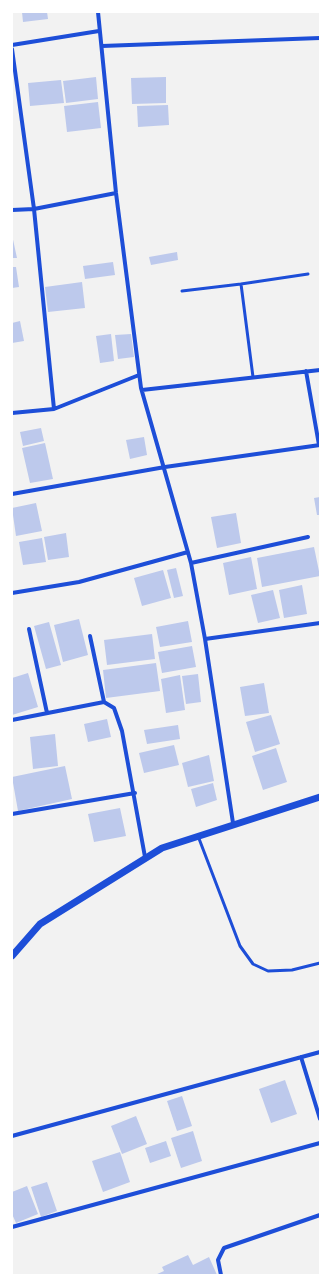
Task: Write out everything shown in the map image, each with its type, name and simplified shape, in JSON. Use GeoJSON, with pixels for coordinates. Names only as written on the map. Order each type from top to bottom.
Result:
{"type":"FeatureCollection","features":[{"type":"Feature","properties":{"kind":"street"},"geometry":{"type":"LineString","coordinates":[[98,12],[116,193],[139,375],[191,563],[205,639],[233,823]]}},
{"type":"Feature","properties":{"kind":"street"},"geometry":{"type":"LineString","coordinates":[[12,45],[99,31]]}},
{"type":"Feature","properties":{"kind":"street"},"geometry":{"type":"LineString","coordinates":[[102,46],[320,38]]}},
{"type":"Feature","properties":{"kind":"street"},"geometry":{"type":"LineString","coordinates":[[12,49],[34,209],[54,409]]}},
{"type":"Feature","properties":{"kind":"street"},"geometry":{"type":"LineString","coordinates":[[12,210],[34,209],[116,193]]}},
{"type":"Feature","properties":{"kind":"street"},"geometry":{"type":"LineString","coordinates":[[142,390],[320,370]]}},
{"type":"Feature","properties":{"kind":"street"},"geometry":{"type":"LineString","coordinates":[[12,494],[165,467],[319,445],[306,371]]}},
{"type":"Feature","properties":{"kind":"street"},"geometry":{"type":"LineString","coordinates":[[12,413],[54,409],[139,375]]}},
{"type":"Feature","properties":{"kind":"street"},"geometry":{"type":"LineString","coordinates":[[191,563],[308,537]]}},
{"type":"Feature","properties":{"kind":"street"},"geometry":{"type":"LineString","coordinates":[[12,593],[79,582],[188,552]]}},
{"type":"Feature","properties":{"kind":"street"},"geometry":{"type":"LineString","coordinates":[[205,639],[320,623]]}},
{"type":"Feature","properties":{"kind":"street"},"geometry":{"type":"LineString","coordinates":[[29,629],[47,713]]}},
{"type":"Feature","properties":{"kind":"street"},"geometry":{"type":"LineString","coordinates":[[90,636],[104,702]]}},
{"type":"Feature","properties":{"kind":"street"},"geometry":{"type":"LineString","coordinates":[[12,720],[104,702],[114,708],[122,731],[135,793],[145,857]]}},
{"type":"Feature","properties":{"kind":"street"},"geometry":{"type":"LineString","coordinates":[[12,814],[135,793]]}},
{"type":"Feature","properties":{"kind":"street"},"geometry":{"type":"LineString","coordinates":[[12,956],[40,924],[145,857],[162,848],[233,823],[320,797]]}},
{"type":"Feature","properties":{"kind":"street"},"geometry":{"type":"LineString","coordinates":[[12,1136],[320,1052]]}},
{"type":"Feature","properties":{"kind":"street"},"geometry":{"type":"LineString","coordinates":[[301,1057],[320,1118]]}},
{"type":"Feature","properties":{"kind":"street"},"geometry":{"type":"LineString","coordinates":[[12,1226],[320,1143]]}},
{"type":"Feature","properties":{"kind":"street"},"geometry":{"type":"LineString","coordinates":[[221,1275],[218,1260],[224,1248],[320,1215]]}},
{"type":"Feature","properties":{"kind":"lane"},"geometry":{"type":"LineString","coordinates":[[182,291],[308,274]]}},
{"type":"Feature","properties":{"kind":"lane"},"geometry":{"type":"LineString","coordinates":[[241,284],[253,377]]}},
{"type":"Feature","properties":{"kind":"lane"},"geometry":{"type":"LineString","coordinates":[[198,836],[240,946],[254,964],[268,971],[292,970],[320,963]]}},
{"type":"Feature","properties":{"kind":"building"},"geometry":{"type":"Polygon","coordinates":[[[22,12],[47,12],[48,19],[23,22],[22,12]]]}},
{"type":"Feature","properties":{"kind":"building"},"geometry":{"type":"Polygon","coordinates":[[[96,77],[98,99],[66,103],[63,81],[96,77]]]}},
{"type":"Feature","properties":{"kind":"building"},"geometry":{"type":"Polygon","coordinates":[[[166,77],[166,103],[132,104],[131,78],[166,77]]]}},
{"type":"Feature","properties":{"kind":"building"},"geometry":{"type":"Polygon","coordinates":[[[61,80],[64,103],[30,106],[28,83],[61,80]]]}},
{"type":"Feature","properties":{"kind":"building"},"geometry":{"type":"Polygon","coordinates":[[[98,102],[101,128],[67,132],[64,106],[98,102]]]}},
{"type":"Feature","properties":{"kind":"building"},"geometry":{"type":"Polygon","coordinates":[[[168,105],[169,125],[138,127],[137,106],[168,105]]]}},
{"type":"Feature","properties":{"kind":"building"},"geometry":{"type":"Polygon","coordinates":[[[12,235],[17,258],[12,258],[12,235]]]}},
{"type":"Feature","properties":{"kind":"building"},"geometry":{"type":"Polygon","coordinates":[[[177,252],[178,260],[151,265],[149,257],[177,252]]]}},
{"type":"Feature","properties":{"kind":"building"},"geometry":{"type":"Polygon","coordinates":[[[113,262],[115,275],[85,279],[83,266],[113,262]]]}},
{"type":"Feature","properties":{"kind":"building"},"geometry":{"type":"Polygon","coordinates":[[[12,267],[16,267],[19,287],[12,288],[12,267]]]}},
{"type":"Feature","properties":{"kind":"building"},"geometry":{"type":"Polygon","coordinates":[[[82,282],[85,308],[48,312],[45,287],[82,282]]]}},
{"type":"Feature","properties":{"kind":"building"},"geometry":{"type":"Polygon","coordinates":[[[20,321],[24,341],[12,343],[12,323],[20,321]]]}},
{"type":"Feature","properties":{"kind":"building"},"geometry":{"type":"Polygon","coordinates":[[[111,334],[114,361],[100,363],[96,336],[111,334]]]}},
{"type":"Feature","properties":{"kind":"building"},"geometry":{"type":"Polygon","coordinates":[[[131,334],[134,357],[118,359],[115,335],[131,334]]]}},
{"type":"Feature","properties":{"kind":"building"},"geometry":{"type":"Polygon","coordinates":[[[41,428],[44,441],[23,446],[20,432],[41,428]]]}},
{"type":"Feature","properties":{"kind":"building"},"geometry":{"type":"Polygon","coordinates":[[[144,437],[147,455],[130,459],[126,440],[144,437]]]}},
{"type":"Feature","properties":{"kind":"building"},"geometry":{"type":"Polygon","coordinates":[[[45,443],[53,479],[30,483],[22,448],[45,443]]]}},
{"type":"Feature","properties":{"kind":"building"},"geometry":{"type":"Polygon","coordinates":[[[320,497],[320,515],[317,515],[314,498],[320,497]]]}},
{"type":"Feature","properties":{"kind":"building"},"geometry":{"type":"Polygon","coordinates":[[[36,503],[42,531],[16,536],[12,508],[36,503]]]}},
{"type":"Feature","properties":{"kind":"building"},"geometry":{"type":"Polygon","coordinates":[[[236,513],[241,543],[217,548],[211,517],[236,513]]]}},
{"type":"Feature","properties":{"kind":"building"},"geometry":{"type":"Polygon","coordinates":[[[66,533],[69,557],[48,560],[44,537],[66,533]]]}},
{"type":"Feature","properties":{"kind":"building"},"geometry":{"type":"Polygon","coordinates":[[[42,538],[46,562],[23,565],[19,542],[42,538]]]}},
{"type":"Feature","properties":{"kind":"building"},"geometry":{"type":"Polygon","coordinates":[[[314,547],[320,576],[262,587],[257,558],[314,547]]]}},
{"type":"Feature","properties":{"kind":"building"},"geometry":{"type":"Polygon","coordinates":[[[251,557],[257,589],[229,595],[223,563],[251,557]]]}},
{"type":"Feature","properties":{"kind":"building"},"geometry":{"type":"Polygon","coordinates":[[[176,568],[183,596],[174,598],[167,570],[176,568]]]}},
{"type":"Feature","properties":{"kind":"building"},"geometry":{"type":"Polygon","coordinates":[[[163,570],[171,598],[142,606],[134,578],[163,570]]]}},
{"type":"Feature","properties":{"kind":"building"},"geometry":{"type":"Polygon","coordinates":[[[302,585],[307,614],[284,618],[279,590],[302,585]]]}},
{"type":"Feature","properties":{"kind":"building"},"geometry":{"type":"Polygon","coordinates":[[[273,590],[280,618],[258,623],[251,595],[273,590]]]}},
{"type":"Feature","properties":{"kind":"building"},"geometry":{"type":"Polygon","coordinates":[[[79,619],[88,655],[63,662],[54,625],[79,619]]]}},
{"type":"Feature","properties":{"kind":"building"},"geometry":{"type":"Polygon","coordinates":[[[188,621],[192,642],[160,647],[156,627],[188,621]]]}},
{"type":"Feature","properties":{"kind":"building"},"geometry":{"type":"Polygon","coordinates":[[[49,622],[61,665],[46,669],[34,626],[49,622]]]}},
{"type":"Feature","properties":{"kind":"building"},"geometry":{"type":"Polygon","coordinates":[[[152,634],[155,659],[107,665],[104,640],[152,634]]]}},
{"type":"Feature","properties":{"kind":"building"},"geometry":{"type":"Polygon","coordinates":[[[192,646],[196,667],[162,673],[158,652],[192,646]]]}},
{"type":"Feature","properties":{"kind":"building"},"geometry":{"type":"Polygon","coordinates":[[[156,663],[160,691],[106,698],[103,670],[156,663]]]}},
{"type":"Feature","properties":{"kind":"building"},"geometry":{"type":"Polygon","coordinates":[[[28,673],[38,707],[12,715],[12,678],[28,673]]]}},
{"type":"Feature","properties":{"kind":"building"},"geometry":{"type":"Polygon","coordinates":[[[198,674],[201,702],[186,704],[182,676],[198,674]]]}},
{"type":"Feature","properties":{"kind":"building"},"geometry":{"type":"Polygon","coordinates":[[[180,675],[185,710],[166,713],[161,679],[180,675]]]}},
{"type":"Feature","properties":{"kind":"building"},"geometry":{"type":"Polygon","coordinates":[[[264,683],[269,713],[245,716],[240,687],[264,683]]]}},
{"type":"Feature","properties":{"kind":"building"},"geometry":{"type":"Polygon","coordinates":[[[271,715],[280,744],[255,752],[246,722],[271,715]]]}},
{"type":"Feature","properties":{"kind":"building"},"geometry":{"type":"Polygon","coordinates":[[[107,719],[111,737],[88,742],[84,724],[107,719]]]}},
{"type":"Feature","properties":{"kind":"building"},"geometry":{"type":"Polygon","coordinates":[[[178,725],[180,739],[147,744],[144,730],[178,725]]]}},
{"type":"Feature","properties":{"kind":"building"},"geometry":{"type":"Polygon","coordinates":[[[55,734],[58,766],[33,769],[30,737],[55,734]]]}},
{"type":"Feature","properties":{"kind":"building"},"geometry":{"type":"Polygon","coordinates":[[[174,745],[179,765],[144,773],[139,753],[174,745]]]}},
{"type":"Feature","properties":{"kind":"building"},"geometry":{"type":"Polygon","coordinates":[[[276,748],[287,782],[263,790],[252,756],[276,748]]]}},
{"type":"Feature","properties":{"kind":"building"},"geometry":{"type":"Polygon","coordinates":[[[209,755],[214,781],[188,787],[182,763],[209,755]]]}},
{"type":"Feature","properties":{"kind":"building"},"geometry":{"type":"Polygon","coordinates":[[[65,766],[72,799],[18,811],[12,777],[65,766]]]}},
{"type":"Feature","properties":{"kind":"building"},"geometry":{"type":"Polygon","coordinates":[[[213,783],[217,800],[196,807],[191,789],[213,783]]]}},
{"type":"Feature","properties":{"kind":"building"},"geometry":{"type":"Polygon","coordinates":[[[120,808],[126,836],[94,842],[88,814],[120,808]]]}},
{"type":"Feature","properties":{"kind":"building"},"geometry":{"type":"Polygon","coordinates":[[[285,1080],[297,1114],[271,1123],[259,1089],[285,1080]]]}},
{"type":"Feature","properties":{"kind":"building"},"geometry":{"type":"Polygon","coordinates":[[[182,1096],[192,1126],[177,1131],[167,1101],[182,1096]]]}},
{"type":"Feature","properties":{"kind":"building"},"geometry":{"type":"Polygon","coordinates":[[[136,1116],[147,1144],[122,1154],[111,1126],[136,1116]]]}},
{"type":"Feature","properties":{"kind":"building"},"geometry":{"type":"Polygon","coordinates":[[[193,1131],[202,1161],[181,1168],[171,1138],[193,1131]]]}},
{"type":"Feature","properties":{"kind":"building"},"geometry":{"type":"Polygon","coordinates":[[[166,1141],[171,1156],[150,1163],[145,1148],[166,1141]]]}},
{"type":"Feature","properties":{"kind":"building"},"geometry":{"type":"Polygon","coordinates":[[[120,1152],[130,1182],[103,1192],[92,1161],[120,1152]]]}},
{"type":"Feature","properties":{"kind":"building"},"geometry":{"type":"Polygon","coordinates":[[[47,1182],[57,1211],[41,1217],[31,1187],[47,1182]]]}},
{"type":"Feature","properties":{"kind":"building"},"geometry":{"type":"Polygon","coordinates":[[[27,1186],[38,1214],[16,1223],[12,1214],[12,1192],[27,1186]]]}},
{"type":"Feature","properties":{"kind":"building"},"geometry":{"type":"Polygon","coordinates":[[[188,1255],[193,1265],[209,1257],[217,1275],[155,1275],[164,1271],[162,1267],[188,1255]]]}}]}
